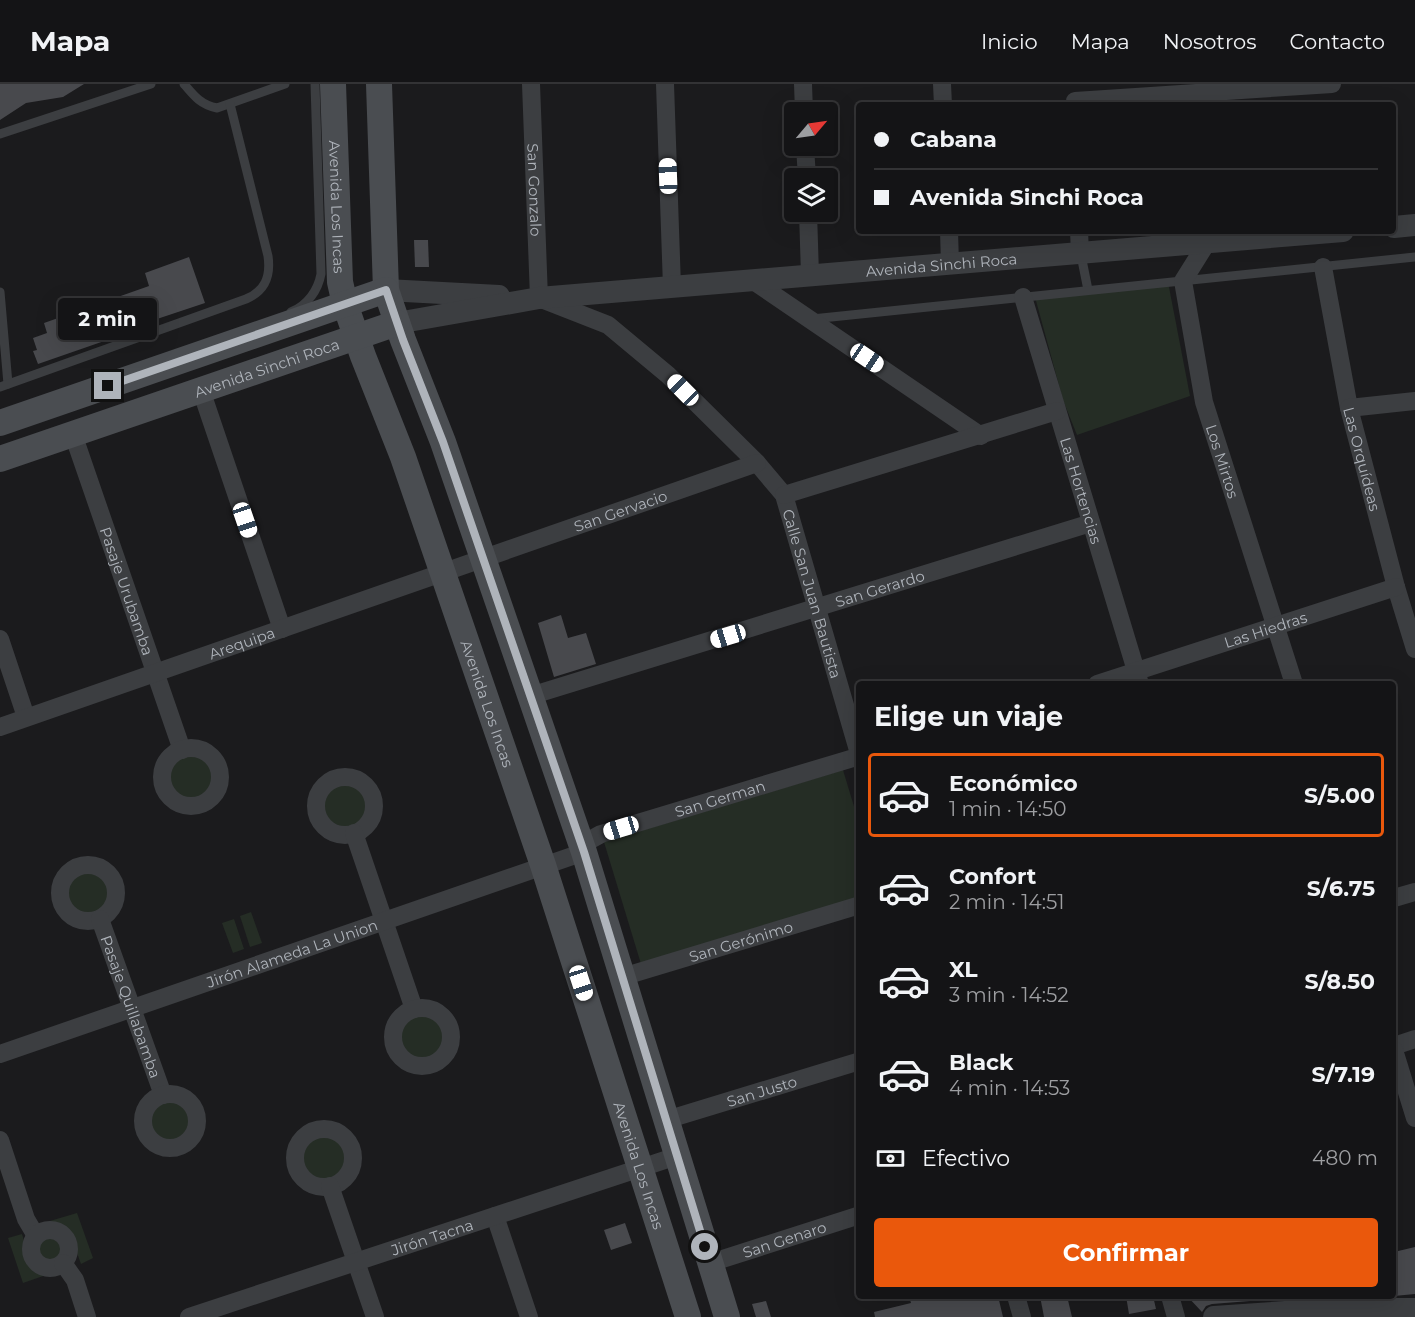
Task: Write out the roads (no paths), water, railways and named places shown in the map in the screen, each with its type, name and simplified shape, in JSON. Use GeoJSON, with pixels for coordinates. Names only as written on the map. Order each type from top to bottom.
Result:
{"type":"FeatureCollection","features":[{"type":"Feature","properties":{"kind":"main road","name":"Avenida Los Incas"},"geometry":{"type":"LineString","coordinates":[[333,84],[340,282],[345,304],[403,457],[543,865],[688,1317]]}},
{"type":"Feature","properties":{"kind":"main road"},"geometry":{"type":"LineString","coordinates":[[379,84],[386,290],[443,442],[582,849],[727,1317]]}},
{"type":"Feature","properties":{"kind":"main road","name":"Avenida Sinchi Roca"},"geometry":{"type":"LineString","coordinates":[[0,423],[386,290]]}},
{"type":"Feature","properties":{"kind":"main road","name":"Avenida Sinchi Roca"},"geometry":{"type":"LineString","coordinates":[[0,459],[397,323]]}},
{"type":"Feature","properties":{"kind":"street","name":"San Gonzalo"},"geometry":{"type":"LineString","coordinates":[[531,84],[539,298]]}},
{"type":"Feature","properties":{"kind":"street"},"geometry":{"type":"LineString","coordinates":[[665,84],[672,287]]}},
{"type":"Feature","properties":{"kind":"street"},"geometry":{"type":"LineString","coordinates":[[803,84],[804,102]]}},
{"type":"Feature","properties":{"kind":"street"},"geometry":{"type":"LineString","coordinates":[[942,84],[943,102]]}},
{"type":"Feature","properties":{"kind":"street"},"geometry":{"type":"LineString","coordinates":[[1075,97],[1332,84]]}},
{"type":"Feature","properties":{"kind":"street"},"geometry":{"type":"LineString","coordinates":[[808,222],[810,275]]}},
{"type":"Feature","properties":{"kind":"street"},"geometry":{"type":"LineString","coordinates":[[1396,227],[1415,225]]}},
{"type":"Feature","properties":{"kind":"street"},"geometry":{"type":"LineString","coordinates":[[949,234],[950,263]]}},
{"type":"Feature","properties":{"kind":"street","name":"Avenida Sinchi Roca"},"geometry":{"type":"LineString","coordinates":[[397,323],[539,298],[950,263],[1080,242],[1208,241],[1302,234]]}},
{"type":"Feature","properties":{"kind":"street"},"geometry":{"type":"LineString","coordinates":[[1183,281],[1208,241]]}},
{"type":"Feature","properties":{"kind":"street","name":"Las Orquídeas"},"geometry":{"type":"LineString","coordinates":[[1323,267],[1350,408],[1396,587],[1415,649]]}},
{"type":"Feature","properties":{"kind":"street"},"geometry":{"type":"LineString","coordinates":[[752,280],[981,436]]}},
{"type":"Feature","properties":{"kind":"street","name":"Los Mirtos"},"geometry":{"type":"LineString","coordinates":[[1183,281],[1204,402],[1293,681]]}},
{"type":"Feature","properties":{"kind":"street","name":"Avenida Sinchi Roca"},"geometry":{"type":"LineString","coordinates":[[386,290],[539,298]]}},
{"type":"Feature","properties":{"kind":"street","name":"Las Hortencias"},"geometry":{"type":"LineString","coordinates":[[1023,297],[1138,678]]}},
{"type":"Feature","properties":{"kind":"street","name":"Calle San Juan Bautista"},"geometry":{"type":"LineString","coordinates":[[539,298],[608,325],[668,375],[757,463],[784,495],[856,746]]}},
{"type":"Feature","properties":{"kind":"street"},"geometry":{"type":"LineString","coordinates":[[201,390],[282,628]]}},
{"type":"Feature","properties":{"kind":"street"},"geometry":{"type":"LineString","coordinates":[[1350,408],[1415,401]]}},
{"type":"Feature","properties":{"kind":"street"},"geometry":{"type":"LineString","coordinates":[[784,495],[1057,411]]}},
{"type":"Feature","properties":{"kind":"street","name":"Pasaje Urubamba"},"geometry":{"type":"LineString","coordinates":[[73,434],[182,750]]}},
{"type":"Feature","properties":{"kind":"street","name":"San Gervacio"},"geometry":{"type":"LineString","coordinates":[[483,558],[757,463]]}},
{"type":"Feature","properties":{"kind":"street","name":"San Gerardo"},"geometry":{"type":"LineString","coordinates":[[530,696],[1091,524]]}},
{"type":"Feature","properties":{"kind":"street","name":"Arequipa"},"geometry":{"type":"LineString","coordinates":[[0,727],[483,558]]}},
{"type":"Feature","properties":{"kind":"street","name":"Las Hiedras"},"geometry":{"type":"LineString","coordinates":[[1138,678],[1275,626],[1396,587]]}},
{"type":"Feature","properties":{"kind":"street"},"geometry":{"type":"LineString","coordinates":[[0,639],[26,717]]}},
{"type":"Feature","properties":{"kind":"street"},"geometry":{"type":"LineString","coordinates":[[1118,681],[1138,678]]}},
{"type":"Feature","properties":{"kind":"street","name":"San German"},"geometry":{"type":"LineString","coordinates":[[582,849],[601,834],[856,757]]}},
{"type":"Feature","properties":{"kind":"street"},"geometry":{"type":"LineString","coordinates":[[354,833],[414,1009]]}},
{"type":"Feature","properties":{"kind":"street","name":"Jirón Alameda La Union"},"geometry":{"type":"LineString","coordinates":[[0,1054],[543,865],[582,849]]}},
{"type":"Feature","properties":{"kind":"street"},"geometry":{"type":"LineString","coordinates":[[1396,897],[1415,892]]}},
{"type":"Feature","properties":{"kind":"street","name":"San Gerónimo"},"geometry":{"type":"LineString","coordinates":[[622,977],[856,906]]}},
{"type":"Feature","properties":{"kind":"street","name":"Pasaje Quillabamba"},"geometry":{"type":"LineString","coordinates":[[100,919],[163,1095]]}},
{"type":"Feature","properties":{"kind":"street"},"geometry":{"type":"LineString","coordinates":[[1396,1045],[1415,1039]]}},
{"type":"Feature","properties":{"kind":"street"},"geometry":{"type":"LineString","coordinates":[[1396,1056],[1415,1118]]}},
{"type":"Feature","properties":{"kind":"street","name":"San Justo"},"geometry":{"type":"LineString","coordinates":[[666,1120],[856,1062]]}},
{"type":"Feature","properties":{"kind":"street"},"geometry":{"type":"LineString","coordinates":[[1,1149],[27,1219],[36,1236]]}},
{"type":"Feature","properties":{"kind":"street","name":"Jirón Tacna"},"geometry":{"type":"LineString","coordinates":[[189,1317],[242,1309],[356,1262],[677,1156]]}},
{"type":"Feature","properties":{"kind":"street"},"geometry":{"type":"LineString","coordinates":[[330,1186],[375,1317]]}},
{"type":"Feature","properties":{"kind":"street"},"geometry":{"type":"LineString","coordinates":[[495,1216],[529,1317]]}},
{"type":"Feature","properties":{"kind":"street","name":"San Genaro"},"geometry":{"type":"LineString","coordinates":[[710,1263],[856,1216]]}},
{"type":"Feature","properties":{"kind":"street"},"geometry":{"type":"LineString","coordinates":[[47,1230],[59,1232],[63,1236],[69,1246],[67,1258],[63,1263],[51,1268],[39,1265],[34,1260],[31,1247],[36,1236],[47,1230]]}},
{"type":"Feature","properties":{"kind":"street"},"geometry":{"type":"LineString","coordinates":[[63,1263],[75,1280],[87,1317]]}},
{"type":"Feature","properties":{"kind":"street"},"geometry":{"type":"LineString","coordinates":[[1017,1299],[1022,1317]]}},
{"type":"Feature","properties":{"kind":"street"},"geometry":{"type":"LineString","coordinates":[[1171,1299],[1176,1317]]}},
{"type":"Feature","properties":{"kind":"street"},"geometry":{"type":"LineString","coordinates":[[1214,1317],[1327,1303],[1415,1309]]}},
{"type":"Feature","properties":{"kind":"lane"},"geometry":{"type":"LineString","coordinates":[[0,134],[150,84]]}},
{"type":"Feature","properties":{"kind":"lane"},"geometry":{"type":"LineString","coordinates":[[184,84],[196,99],[206,106],[217,108],[285,84]]}},
{"type":"Feature","properties":{"kind":"lane"},"geometry":{"type":"LineString","coordinates":[[285,314],[307,302],[319,285],[321,274],[315,84]]}},
{"type":"Feature","properties":{"kind":"lane"},"geometry":{"type":"LineString","coordinates":[[0,292],[4,385],[246,299],[261,290],[269,273],[268,256],[230,104]]}},
{"type":"Feature","properties":{"kind":"lane"},"geometry":{"type":"LineString","coordinates":[[1080,242],[1088,290]]}},
{"type":"Feature","properties":{"kind":"lane"},"geometry":{"type":"LineString","coordinates":[[810,319],[1415,257]]}}]}
